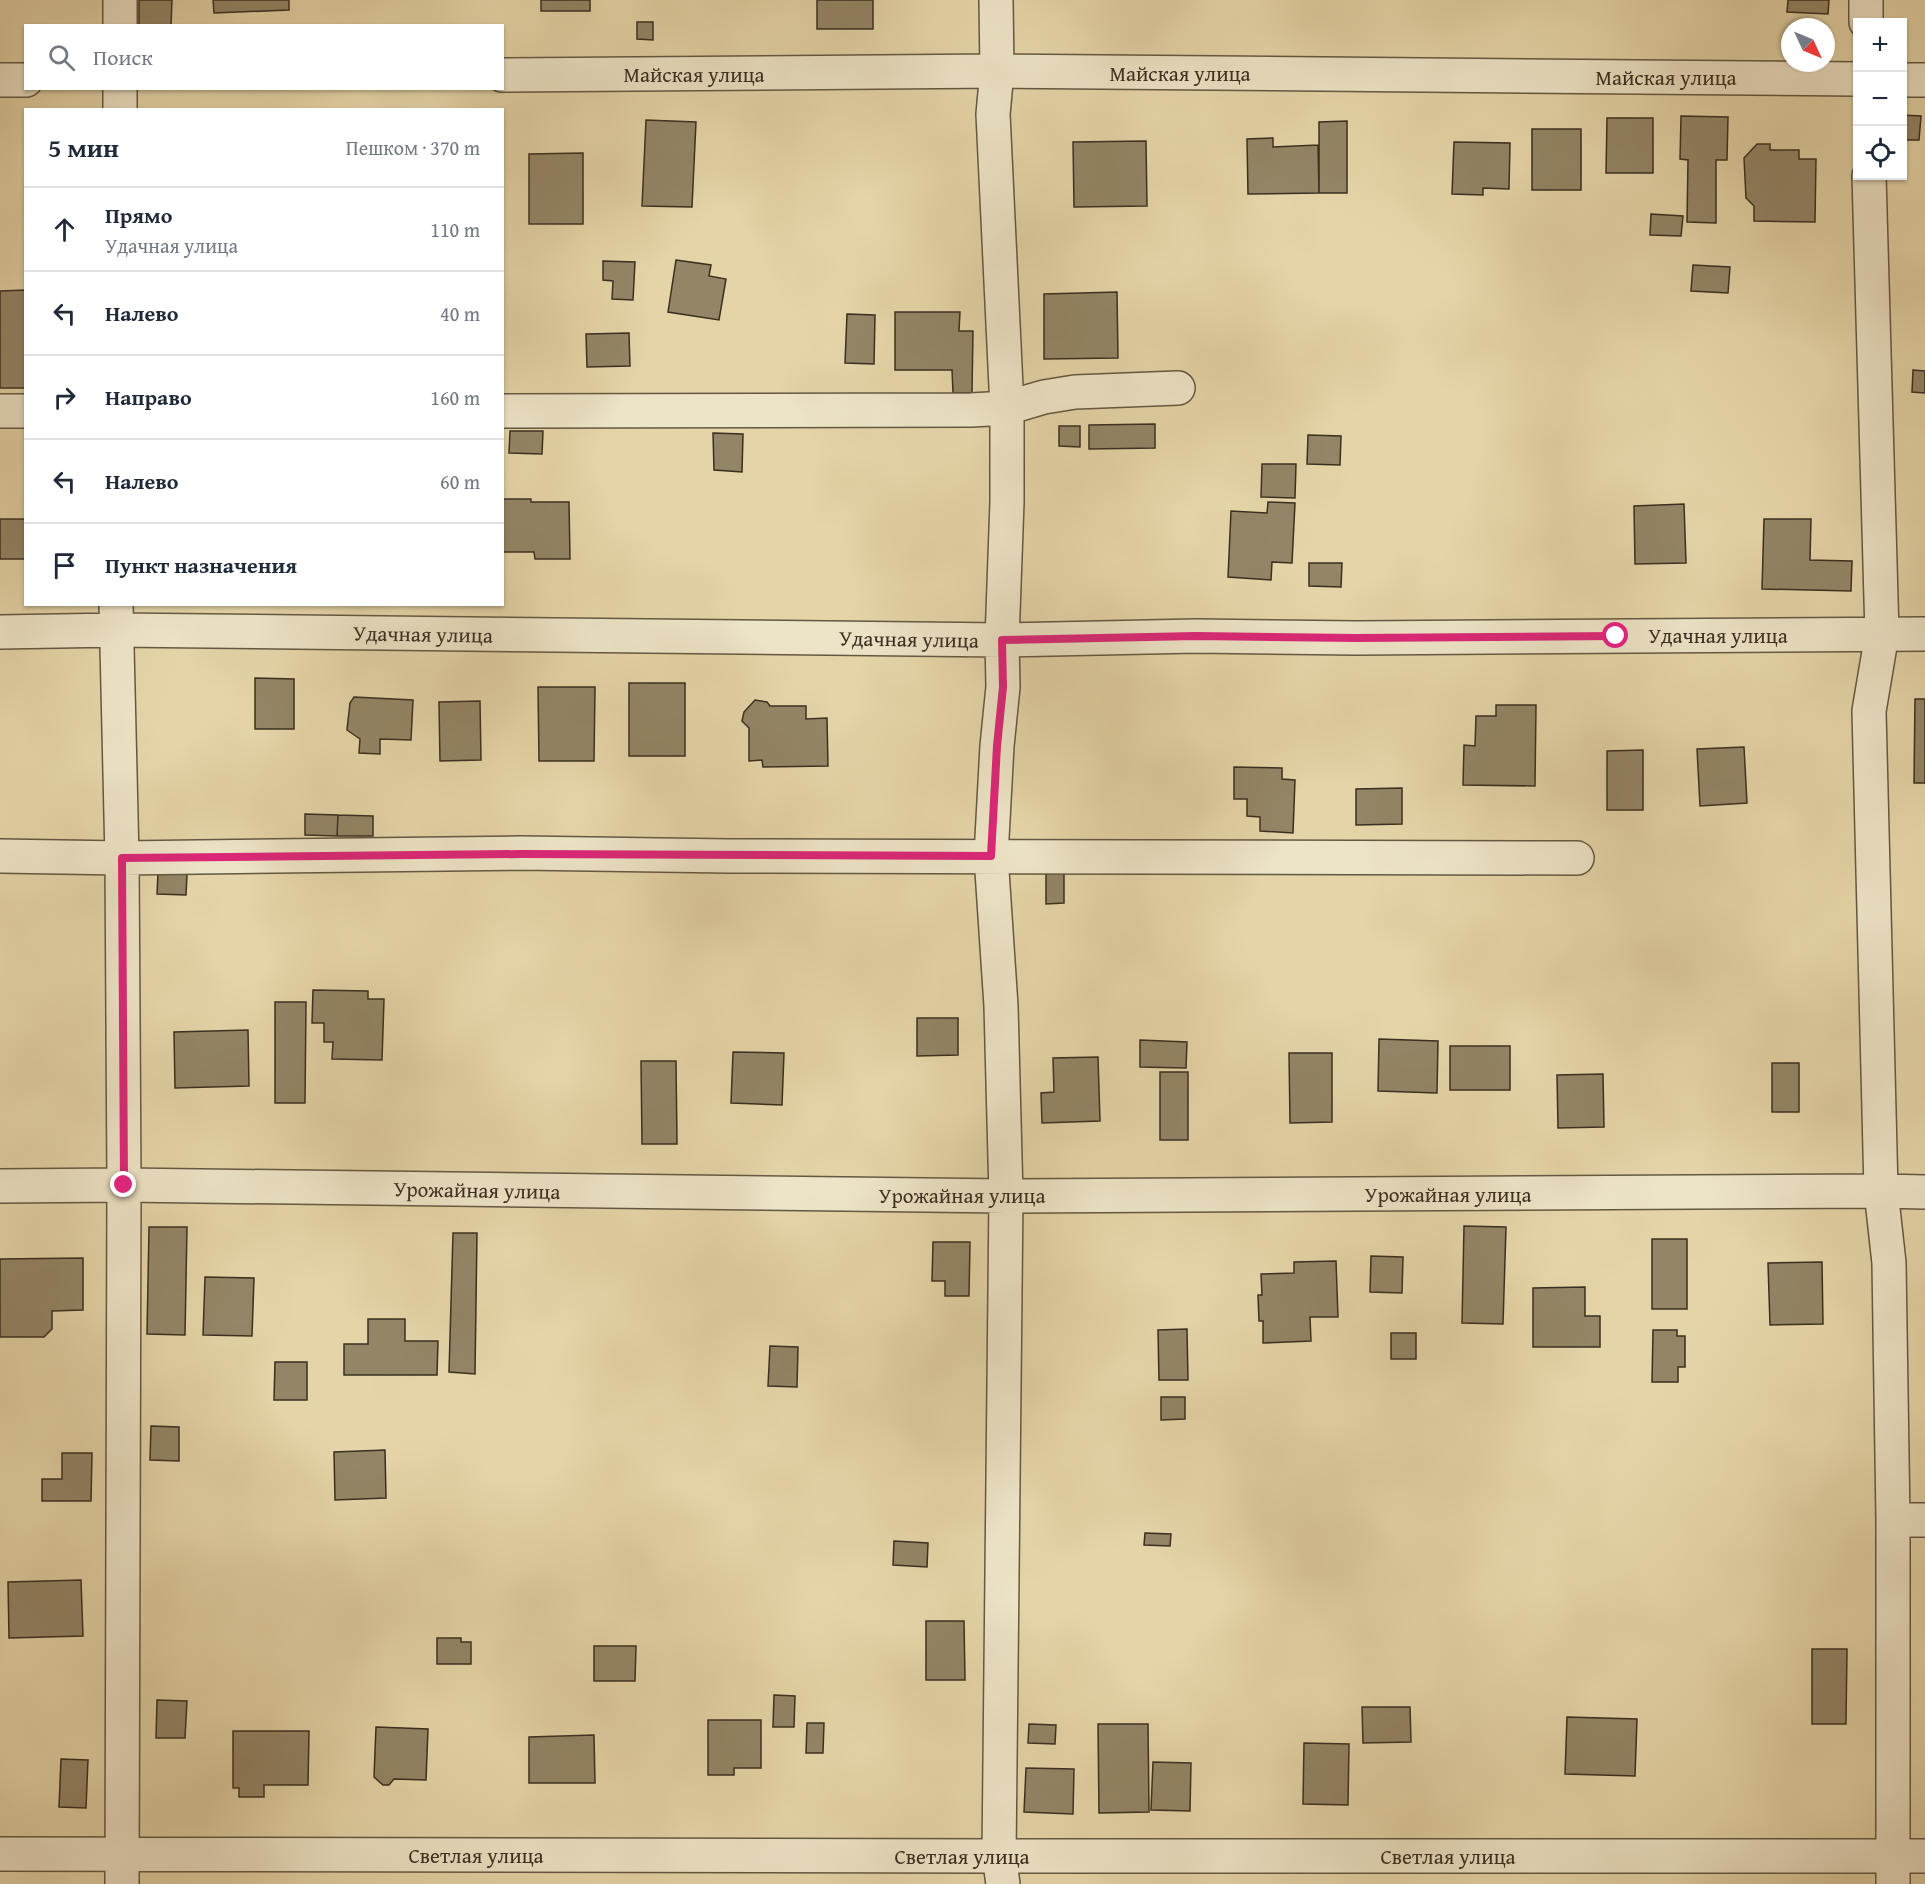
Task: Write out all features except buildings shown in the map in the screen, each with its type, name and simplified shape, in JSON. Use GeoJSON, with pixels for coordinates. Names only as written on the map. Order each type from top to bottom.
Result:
{"type":"FeatureCollection","features":[{"type":"Feature","properties":{"kind":"street"},"geometry":{"type":"LineString","coordinates":[[120,0],[120,24]]}},
{"type":"Feature","properties":{"kind":"street"},"geometry":{"type":"LineString","coordinates":[[996,0],[996,71],[993,114],[1007,408],[1003,687],[996,758],[991,856],[1001,1006],[1006,1196],[1001,1870]]}},
{"type":"Feature","properties":{"kind":"street"},"geometry":{"type":"LineString","coordinates":[[1866,0],[1866,18]]}},
{"type":"Feature","properties":{"kind":"street","name":"Майская улица"},"geometry":{"type":"LineString","coordinates":[[504,75],[996,71],[1853,79]]}},
{"type":"Feature","properties":{"kind":"street"},"geometry":{"type":"LineString","coordinates":[[0,80],[24,80]]}},
{"type":"Feature","properties":{"kind":"street"},"geometry":{"type":"LineString","coordinates":[[1907,80],[1925,80]]}},
{"type":"Feature","properties":{"kind":"street"},"geometry":{"type":"LineString","coordinates":[[120,90],[120,108]]}},
{"type":"Feature","properties":{"kind":"street"},"geometry":{"type":"LineString","coordinates":[[1869,180],[1882,634],[1869,711],[1881,1191],[1909,1520],[1904,1865]]}},
{"type":"Feature","properties":{"kind":"street"},"geometry":{"type":"LineString","coordinates":[[504,411],[971,410],[1007,408],[1044,397],[1076,392],[1178,388]]}},
{"type":"Feature","properties":{"kind":"street"},"geometry":{"type":"LineString","coordinates":[[0,411],[24,411]]}},
{"type":"Feature","properties":{"kind":"street"},"geometry":{"type":"LineString","coordinates":[[116,617],[122,858],[124,1185],[122,1869]]}},
{"type":"Feature","properties":{"kind":"street","name":"Удачная улица"},"geometry":{"type":"LineString","coordinates":[[0,632],[116,617],[1002,640],[1196,636],[1357,638],[1925,634]]}},
{"type":"Feature","properties":{"kind":"street"},"geometry":{"type":"LineString","coordinates":[[0,855],[122,858],[509,854],[1577,858]]}},
{"type":"Feature","properties":{"kind":"street","name":"Урожайная улица"},"geometry":{"type":"LineString","coordinates":[[0,1186],[124,1185],[1006,1196],[1925,1192]]}},
{"type":"Feature","properties":{"kind":"street","name":"Светлая улица"},"geometry":{"type":"LineString","coordinates":[[0,1854],[122,1869],[1001,1870],[1904,1865]]}},
{"type":"Feature","properties":{"kind":"route"},"geometry":{"type":"LineString","coordinates":[[124,1185],[122,858],[521,854],[991,856],[992,815],[1003,687],[1002,640],[1196,636],[1357,638],[1616,636]]}}]}
